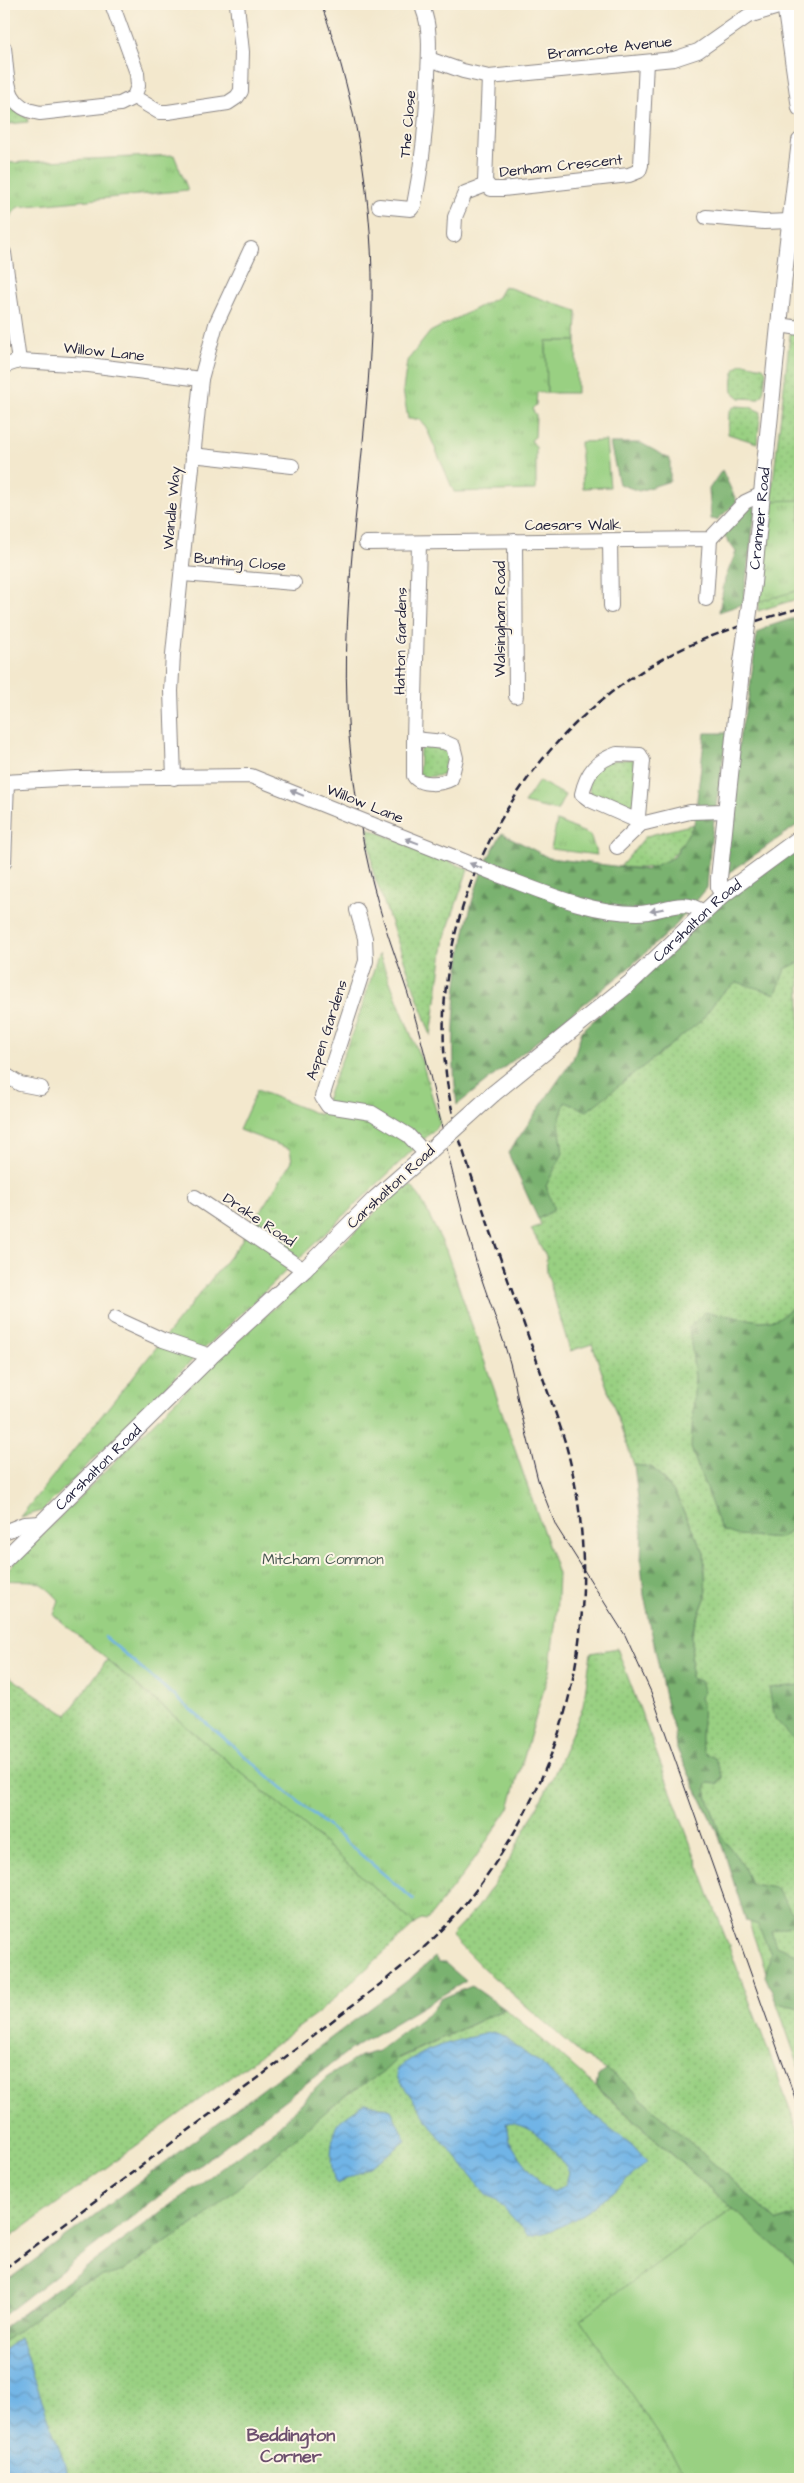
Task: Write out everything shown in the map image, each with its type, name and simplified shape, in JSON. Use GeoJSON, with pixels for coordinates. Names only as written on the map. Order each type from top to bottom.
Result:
{"type":"FeatureCollection","features":[{"type":"Feature","properties":{"kind":"main road"},"geometry":{"type":"LineString","coordinates":[[785,4],[797,72],[800,108]]}},
{"type":"Feature","properties":{"kind":"main road","name":"Cranmer Road"},"geometry":{"type":"LineString","coordinates":[[724,894],[719,888],[719,878],[725,811],[753,583],[800,141]]}},
{"type":"Feature","properties":{"kind":"main road","name":"Carshalton Road"},"geometry":{"type":"LineString","coordinates":[[4,1560],[211,1356],[304,1270],[376,1198],[492,1094],[630,983],[724,894],[800,838]]}},
{"type":"Feature","properties":{"kind":"street"},"geometry":{"type":"LineString","coordinates":[[4,48],[11,96],[21,108],[40,113],[120,104],[134,97],[138,86],[136,72],[112,4]]}},
{"type":"Feature","properties":{"kind":"street"},"geometry":{"type":"LineString","coordinates":[[134,97],[159,112],[228,102],[237,97],[243,83],[237,4]]}},
{"type":"Feature","properties":{"kind":"street","name":"Bramcote Avenue"},"geometry":{"type":"LineString","coordinates":[[429,59],[463,71],[489,77],[674,59],[692,54],[748,16],[785,4]]}},
{"type":"Feature","properties":{"kind":"street","name":"The Close"},"geometry":{"type":"LineString","coordinates":[[379,206],[411,209],[414,204],[427,115],[428,24],[423,9]]}},
{"type":"Feature","properties":{"kind":"street","name":"Denham Crescent"},"geometry":{"type":"LineString","coordinates":[[489,77],[486,185],[493,190],[636,173],[641,165],[646,62]]}},
{"type":"Feature","properties":{"kind":"street"},"geometry":{"type":"LineString","coordinates":[[454,235],[455,217],[465,193],[486,185]]}},
{"type":"Feature","properties":{"kind":"street"},"geometry":{"type":"LineString","coordinates":[[706,217],[764,222],[790,221]]}},
{"type":"Feature","properties":{"kind":"street","name":"Wandle Way"},"geometry":{"type":"LineString","coordinates":[[174,778],[171,691],[183,574],[192,454],[201,379],[216,324],[251,249]]}},
{"type":"Feature","properties":{"kind":"street"},"geometry":{"type":"LineString","coordinates":[[4,253],[19,361]]}},
{"type":"Feature","properties":{"kind":"street"},"geometry":{"type":"LineString","coordinates":[[779,325],[800,328]]}},
{"type":"Feature","properties":{"kind":"street","name":"Willow Lane"},"geometry":{"type":"LineString","coordinates":[[4,366],[19,361],[89,365],[201,379]]}},
{"type":"Feature","properties":{"kind":"street"},"geometry":{"type":"LineString","coordinates":[[192,454],[292,466]]}},
{"type":"Feature","properties":{"kind":"street"},"geometry":{"type":"LineString","coordinates":[[706,599],[710,538],[745,502],[762,494]]}},
{"type":"Feature","properties":{"kind":"street","name":"Caesars Walk"},"geometry":{"type":"LineString","coordinates":[[366,543],[610,541],[710,538]]}},
{"type":"Feature","properties":{"kind":"street","name":"Walsingham Road"},"geometry":{"type":"LineString","coordinates":[[515,541],[516,696]]}},
{"type":"Feature","properties":{"kind":"street"},"geometry":{"type":"LineString","coordinates":[[610,541],[611,606]]}},
{"type":"Feature","properties":{"kind":"street","name":"Hatton Gardens"},"geometry":{"type":"LineString","coordinates":[[414,739],[420,543]]}},
{"type":"Feature","properties":{"kind":"street","name":"Bunting Close"},"geometry":{"type":"LineString","coordinates":[[183,574],[294,583]]}},
{"type":"Feature","properties":{"kind":"street"},"geometry":{"type":"LineString","coordinates":[[618,847],[638,821],[643,761],[640,756],[617,754],[599,762],[585,780],[582,794],[590,800],[638,821],[690,812],[725,811]]}},
{"type":"Feature","properties":{"kind":"street","name":"Willow Lane"},"geometry":{"type":"LineString","coordinates":[[5,782],[76,778],[251,776],[498,875],[600,911],[640,913],[689,904],[703,912]]}},
{"type":"Feature","properties":{"kind":"street"},"geometry":{"type":"LineString","coordinates":[[4,863],[5,782]]}},
{"type":"Feature","properties":{"kind":"street","name":"Aspen Gardens"},"geometry":{"type":"LineString","coordinates":[[357,910],[365,938],[366,961],[322,1097],[328,1106],[372,1113],[408,1135],[429,1151]]}},
{"type":"Feature","properties":{"kind":"street"},"geometry":{"type":"LineString","coordinates":[[4,1074],[20,1084],[42,1088]]}},
{"type":"Feature","properties":{"kind":"street","name":"Drake Road"},"geometry":{"type":"LineString","coordinates":[[195,1197],[304,1270]]}},
{"type":"Feature","properties":{"kind":"street"},"geometry":{"type":"LineString","coordinates":[[115,1318],[163,1340],[211,1356]]}},
{"type":"Feature","properties":{"kind":"street"},"geometry":{"type":"LineString","coordinates":[[4,1532],[24,1524],[42,1523]]}},
{"type":"Feature","properties":{"kind":"green space"},"geometry":{"type":"Polygon","coordinates":[[[795,4],[800,4],[800,37],[795,4]]]}},
{"type":"Feature","properties":{"kind":"green space"},"geometry":{"type":"Polygon","coordinates":[[[5,103],[27,118],[28,122],[10,124],[5,103]]]}},
{"type":"Feature","properties":{"kind":"green space"},"geometry":{"type":"Polygon","coordinates":[[[174,155],[188,190],[18,207],[4,224],[4,163],[174,155]]]}},
{"type":"Feature","properties":{"kind":"green space"},"geometry":{"type":"Polygon","coordinates":[[[800,201],[800,598],[758,611],[792,318],[800,201]]]}},
{"type":"Feature","properties":{"kind":"green space"},"geometry":{"type":"Polygon","coordinates":[[[504,286],[577,311],[576,341],[546,341],[547,393],[537,392],[536,405],[532,409],[536,415],[535,437],[531,440],[536,447],[536,490],[454,492],[426,427],[419,419],[408,419],[403,390],[407,361],[430,332],[498,297],[504,286]]]}},
{"type":"Feature","properties":{"kind":"green space"},"geometry":{"type":"Polygon","coordinates":[[[546,341],[576,341],[577,393],[547,393],[546,341]]]}},
{"type":"Feature","properties":{"kind":"green space"},"geometry":{"type":"Polygon","coordinates":[[[744,363],[763,367],[766,371],[763,395],[757,399],[740,398],[733,392],[735,371],[737,367],[744,363]]]}},
{"type":"Feature","properties":{"kind":"green space"},"geometry":{"type":"Polygon","coordinates":[[[737,406],[750,407],[761,412],[757,443],[728,434],[729,412],[737,406]]]}},
{"type":"Feature","properties":{"kind":"green space"},"geometry":{"type":"Polygon","coordinates":[[[606,441],[610,487],[583,488],[580,442],[606,441]]]}},
{"type":"Feature","properties":{"kind":"green space"},"geometry":{"type":"Polygon","coordinates":[[[610,443],[641,443],[670,459],[670,481],[639,491],[619,484],[610,443]]]}},
{"type":"Feature","properties":{"kind":"green space"},"geometry":{"type":"Polygon","coordinates":[[[722,470],[737,502],[717,520],[711,519],[709,489],[722,470]]]}},
{"type":"Feature","properties":{"kind":"green space"},"geometry":{"type":"Polygon","coordinates":[[[757,498],[743,604],[719,612],[725,579],[736,552],[723,534],[757,498]]]}},
{"type":"Feature","properties":{"kind":"green space"},"geometry":{"type":"Polygon","coordinates":[[[800,500],[800,590],[757,602],[768,501],[800,500]]]}},
{"type":"Feature","properties":{"kind":"green space"},"geometry":{"type":"Polygon","coordinates":[[[800,616],[800,823],[729,873],[724,874],[740,734],[749,695],[757,634],[767,627],[800,616]]]}},
{"type":"Feature","properties":{"kind":"green space"},"geometry":{"type":"Polygon","coordinates":[[[705,733],[727,733],[710,847],[707,888],[676,925],[624,972],[457,1105],[454,1078],[454,1019],[460,958],[481,874],[502,833],[549,858],[646,870],[674,857],[694,824],[705,733]]]}},
{"type":"Feature","properties":{"kind":"green space"},"geometry":{"type":"Polygon","coordinates":[[[424,746],[446,748],[450,755],[445,775],[425,777],[419,775],[420,749],[424,746]]]}},
{"type":"Feature","properties":{"kind":"green space"},"geometry":{"type":"Polygon","coordinates":[[[639,759],[636,815],[591,799],[587,776],[597,761],[639,759]]]}},
{"type":"Feature","properties":{"kind":"green space"},"geometry":{"type":"Polygon","coordinates":[[[539,781],[565,795],[557,811],[524,803],[539,781]]]}},
{"type":"Feature","properties":{"kind":"green space"},"geometry":{"type":"Polygon","coordinates":[[[557,821],[590,835],[597,855],[551,849],[557,821]]]}},
{"type":"Feature","properties":{"kind":"green space"},"geometry":{"type":"Polygon","coordinates":[[[694,824],[680,847],[666,861],[648,868],[620,867],[646,836],[694,824]]]}},
{"type":"Feature","properties":{"kind":"green space"},"geometry":{"type":"Polygon","coordinates":[[[368,828],[468,869],[445,937],[431,1036],[373,872],[368,828]]]}},
{"type":"Feature","properties":{"kind":"green space"},"geometry":{"type":"Polygon","coordinates":[[[800,845],[800,2070],[719,1836],[676,1747],[675,1740],[691,1678],[692,1633],[706,1596],[704,1553],[674,1492],[652,1467],[634,1465],[592,1344],[570,1351],[547,1273],[546,1256],[531,1229],[541,1225],[514,1154],[800,845]]]}},
{"type":"Feature","properties":{"kind":"green space"},"geometry":{"type":"Polygon","coordinates":[[[800,847],[800,962],[785,969],[776,994],[737,982],[720,995],[701,1021],[587,1111],[565,1102],[559,1122],[563,1153],[546,1186],[554,1210],[538,1219],[508,1153],[573,1059],[582,1031],[721,902],[800,847]]]}},
{"type":"Feature","properties":{"kind":"green space"},"geometry":{"type":"Polygon","coordinates":[[[379,954],[423,1065],[440,1124],[183,1369],[42,1511],[20,1517],[238,1246],[292,1161],[290,1149],[239,1130],[257,1090],[320,1115],[360,1013],[379,954]]]}},
{"type":"Feature","properties":{"kind":"green space","name":"Mitcham Common"},"geometry":{"type":"Polygon","coordinates":[[[411,1186],[420,1197],[446,1250],[558,1574],[556,1619],[549,1672],[509,1808],[469,1867],[427,1920],[421,1919],[415,1924],[312,1832],[54,1615],[59,1600],[44,1586],[33,1581],[4,1580],[4,1573],[215,1361],[294,1290],[396,1193],[411,1186]]]}},
{"type":"Feature","properties":{"kind":"green space"},"geometry":{"type":"Polygon","coordinates":[[[800,1302],[800,1526],[780,1538],[736,1535],[721,1530],[691,1448],[695,1376],[689,1328],[705,1312],[761,1321],[777,1319],[800,1302]]]}},
{"type":"Feature","properties":{"kind":"green space"},"geometry":{"type":"Polygon","coordinates":[[[634,1465],[652,1467],[674,1492],[704,1553],[706,1596],[692,1633],[691,1678],[700,1681],[704,1692],[700,1697],[702,1704],[701,1739],[704,1753],[715,1758],[723,1778],[718,1784],[708,1783],[705,1789],[720,1834],[744,1867],[751,1884],[776,1888],[799,1923],[771,1931],[776,1946],[800,1956],[800,2008],[777,2003],[765,1976],[771,1954],[758,1925],[746,1921],[719,1836],[676,1747],[675,1731],[668,1712],[644,1595],[641,1563],[642,1532],[634,1465]]]}},
{"type":"Feature","properties":{"kind":"green space"},"geometry":{"type":"Polygon","coordinates":[[[617,1648],[800,2136],[800,2214],[777,2221],[619,2078],[582,2055],[483,1968],[451,1936],[478,1907],[505,1868],[553,1777],[583,1706],[591,1653],[617,1648]]]}},
{"type":"Feature","properties":{"kind":"green space"},"geometry":{"type":"Polygon","coordinates":[[[107,1660],[312,1832],[415,1924],[317,2014],[4,2242],[4,1673],[67,1715],[107,1660]]]}},
{"type":"Feature","properties":{"kind":"green space"},"geometry":{"type":"Polygon","coordinates":[[[800,1685],[800,1746],[775,1719],[769,1688],[800,1685]]]}},
{"type":"Feature","properties":{"kind":"green space"},"geometry":{"type":"Polygon","coordinates":[[[435,1957],[439,1963],[445,1963],[466,1981],[351,2049],[4,2315],[4,2283],[411,1978],[435,1957]]]}},
{"type":"Feature","properties":{"kind":"green space"},"geometry":{"type":"Polygon","coordinates":[[[472,1986],[505,2009],[398,2058],[381,2074],[344,2096],[204,2217],[123,2271],[77,2285],[4,2342],[4,2327],[278,2127],[326,2078],[360,2056],[378,2051],[431,2011],[440,1999],[472,1986]]]}},
{"type":"Feature","properties":{"kind":"green space"},"geometry":{"type":"Polygon","coordinates":[[[505,2009],[556,2051],[733,2209],[581,2319],[689,2479],[4,2479],[4,2341],[335,2088],[505,2009]]]}},
{"type":"Feature","properties":{"kind":"green space"},"geometry":{"type":"Polygon","coordinates":[[[607,2070],[619,2078],[777,2221],[800,2214],[800,2269],[596,2086],[598,2076],[607,2070]]]}},
{"type":"Feature","properties":{"kind":"green space"},"geometry":{"type":"Polygon","coordinates":[[[733,2209],[800,2269],[800,2479],[689,2479],[580,2319],[733,2209]]]}},
{"type":"Feature","properties":{"kind":"water"},"geometry":{"type":"Polygon","coordinates":[[[492,2032],[505,2037],[527,2055],[540,2062],[589,2112],[631,2144],[647,2162],[592,2208],[560,2227],[544,2233],[529,2236],[497,2200],[487,2195],[434,2130],[398,2078],[396,2070],[417,2055],[454,2041],[492,2032]],[[506,2123],[509,2140],[542,2185],[553,2192],[566,2184],[569,2172],[557,2155],[543,2139],[516,2124],[506,2123]]]}},
{"type":"Feature","properties":{"kind":"water"},"geometry":{"type":"Polygon","coordinates":[[[365,2103],[391,2110],[406,2141],[372,2166],[337,2184],[332,2172],[331,2163],[332,2143],[336,2127],[342,2119],[365,2103]]]}},
{"type":"Feature","properties":{"kind":"water"},"geometry":{"type":"Polygon","coordinates":[[[20,2338],[70,2479],[4,2479],[4,2350],[20,2338]]]}},
{"type":"Feature","properties":{"kind":"waterway"},"geometry":{"type":"LineString","coordinates":[[105,1637],[413,1899]]}},
{"type":"Feature","properties":{"kind":"tram line"},"geometry":{"type":"LineString","coordinates":[[321,4],[335,44],[356,125],[363,167],[371,251],[372,293],[368,388],[353,546],[347,651],[347,704],[357,805],[369,868],[378,902],[418,1028],[465,1223],[510,1363],[518,1401]]}},
{"type":"Feature","properties":{"kind":"tram line"},"geometry":{"type":"LineString","coordinates":[[517,1396],[538,1480],[556,1526],[625,1635],[651,1692],[800,2112]]}},
{"type":"Feature","properties":{"kind":"railway"},"geometry":{"type":"LineString","coordinates":[[4,2269],[269,2070],[385,1981],[418,1952],[459,1912],[476,1890],[507,1844],[534,1795],[555,1744],[574,1675],[582,1604],[583,1567],[581,1531],[577,1496],[565,1441],[468,1166],[452,1110],[444,1045],[447,980],[460,917],[482,856],[513,799],[553,747],[599,702],[652,665],[687,646],[762,619],[800,608]]}},
{"type":"Feature","properties":{"kind":"district","name":"Beddington Corner"},"geometry":{"type":"Point","coordinates":[291,2445]}}]}
